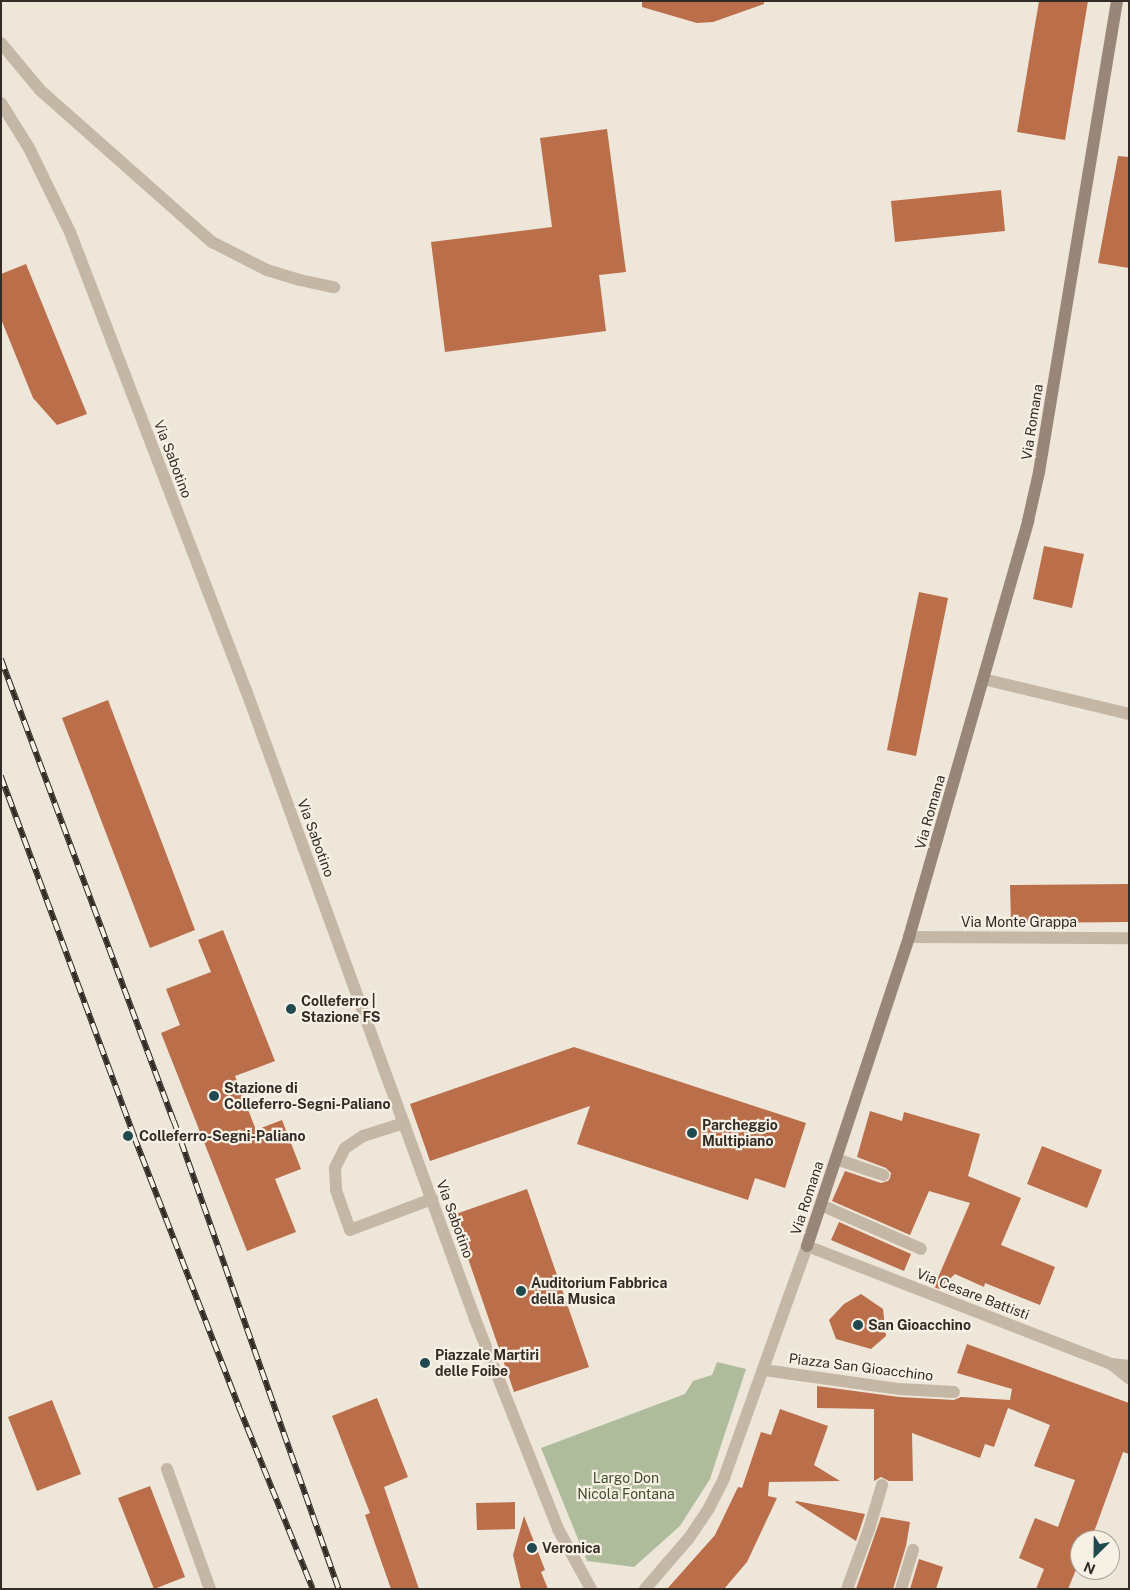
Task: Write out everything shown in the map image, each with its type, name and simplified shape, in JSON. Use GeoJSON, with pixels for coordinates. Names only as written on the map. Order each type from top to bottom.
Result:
{"type":"FeatureCollection","features":[{"type":"Feature","properties":{"kind":"street","name":"Via Romana"},"geometry":{"type":"LineString","coordinates":[[645,1589],[689,1538],[709,1508],[727,1471],[821,1205],[909,937],[1034,496],[1117,1]]}},
{"type":"Feature","properties":{"kind":"street"},"geometry":{"type":"LineString","coordinates":[[1,43],[40,90],[212,242],[267,270],[300,280],[334,287]]}},
{"type":"Feature","properties":{"kind":"street","name":"Via Sabotino"},"geometry":{"type":"LineString","coordinates":[[1,103],[29,148],[70,232],[246,690],[475,1319],[544,1496],[565,1543],[591,1589]]}},
{"type":"Feature","properties":{"kind":"street"},"geometry":{"type":"LineString","coordinates":[[983,679],[1129,714]]}},
{"type":"Feature","properties":{"kind":"street","name":"Via Monte Grappa"},"geometry":{"type":"LineString","coordinates":[[909,937],[1129,938]]}},
{"type":"Feature","properties":{"kind":"street"},"geometry":{"type":"LineString","coordinates":[[404,1123],[363,1136],[345,1148],[335,1168],[336,1190],[350,1230],[432,1199]]}},
{"type":"Feature","properties":{"kind":"street"},"geometry":{"type":"LineString","coordinates":[[836,1159],[883,1175]]}},
{"type":"Feature","properties":{"kind":"street"},"geometry":{"type":"LineString","coordinates":[[821,1205],[921,1249]]}},
{"type":"Feature","properties":{"kind":"street","name":"Via Cesare Battisti"},"geometry":{"type":"LineString","coordinates":[[807,1246],[1111,1364],[1129,1364]]}},
{"type":"Feature","properties":{"kind":"street"},"geometry":{"type":"LineString","coordinates":[[1111,1364],[1129,1378]]}},
{"type":"Feature","properties":{"kind":"street","name":"Piazza San Gioacchino"},"geometry":{"type":"LineString","coordinates":[[764,1370],[900,1389],[954,1392]]}},
{"type":"Feature","properties":{"kind":"street"},"geometry":{"type":"LineString","coordinates":[[167,1470],[210,1589]]}},
{"type":"Feature","properties":{"kind":"street"},"geometry":{"type":"LineString","coordinates":[[847,1589],[870,1530],[882,1485]]}},
{"type":"Feature","properties":{"kind":"street"},"geometry":{"type":"LineString","coordinates":[[901,1589],[913,1550]]}},
{"type":"Feature","properties":{"kind":"green space","name":"Largo Don Nicola Fontana"},"geometry":{"type":"Polygon","coordinates":[[[717,1362],[746,1369],[710,1479],[680,1526],[634,1567],[587,1561],[541,1448],[685,1394],[693,1381],[712,1375],[717,1362]]]}},
{"type":"Feature","properties":{"kind":"building"},"geometry":{"type":"Polygon","coordinates":[[[642,1],[764,1],[764,4],[713,22],[697,23],[642,7],[642,1]]]}},
{"type":"Feature","properties":{"kind":"building"},"geometry":{"type":"Polygon","coordinates":[[[1039,1],[1088,1],[1065,140],[1017,132],[1039,1]]]}},
{"type":"Feature","properties":{"kind":"building"},"geometry":{"type":"Polygon","coordinates":[[[607,129],[626,272],[599,275],[606,331],[445,352],[431,242],[552,227],[540,138],[607,129]]]}},
{"type":"Feature","properties":{"kind":"building"},"geometry":{"type":"Polygon","coordinates":[[[1118,156],[1129,157],[1129,268],[1098,263],[1118,156]]]}},
{"type":"Feature","properties":{"kind":"building"},"geometry":{"type":"Polygon","coordinates":[[[1001,190],[1005,231],[895,242],[891,201],[1001,190]]]}},
{"type":"Feature","properties":{"kind":"building"},"geometry":{"type":"Polygon","coordinates":[[[26,264],[87,414],[57,425],[33,398],[1,319],[1,274],[26,264]]]}},
{"type":"Feature","properties":{"kind":"building"},"geometry":{"type":"Polygon","coordinates":[[[1044,546],[1084,554],[1072,608],[1033,599],[1044,546]]]}},
{"type":"Feature","properties":{"kind":"building"},"geometry":{"type":"Polygon","coordinates":[[[919,592],[948,598],[916,756],[887,750],[919,592]]]}},
{"type":"Feature","properties":{"kind":"building"},"geometry":{"type":"Polygon","coordinates":[[[108,700],[195,930],[150,948],[62,718],[108,700]]]}},
{"type":"Feature","properties":{"kind":"building"},"geometry":{"type":"Polygon","coordinates":[[[1129,884],[1129,922],[1011,923],[1010,885],[1129,884]]]}},
{"type":"Feature","properties":{"kind":"building","name":"Stazione di Colleferro-Segni-Paliano"},"geometry":{"type":"Polygon","coordinates":[[[223,930],[275,1061],[235,1076],[256,1130],[282,1120],[301,1169],[275,1179],[296,1232],[247,1251],[161,1033],[180,1025],[166,989],[211,972],[198,940],[223,930]]]}},
{"type":"Feature","properties":{"kind":"building","name":"Parcheggio Multipiano"},"geometry":{"type":"Polygon","coordinates":[[[574,1047],[806,1123],[785,1188],[755,1178],[748,1200],[577,1144],[590,1106],[430,1161],[410,1104],[574,1047]]]}},
{"type":"Feature","properties":{"kind":"building"},"geometry":{"type":"Polygon","coordinates":[[[870,1111],[902,1121],[904,1112],[980,1134],[968,1176],[1021,1198],[1001,1245],[1055,1267],[1040,1305],[985,1283],[984,1287],[955,1274],[939,1289],[934,1287],[970,1203],[929,1191],[910,1235],[832,1201],[845,1171],[881,1183],[888,1181],[890,1178],[891,1173],[886,1168],[857,1157],[870,1111]]]}},
{"type":"Feature","properties":{"kind":"building"},"geometry":{"type":"Polygon","coordinates":[[[1042,1146],[1102,1170],[1087,1208],[1027,1184],[1042,1146]]]}},
{"type":"Feature","properties":{"kind":"building","name":"Auditorium Fabbrica della Musica"},"geometry":{"type":"Polygon","coordinates":[[[527,1189],[589,1367],[514,1392],[453,1215],[527,1189]]]}},
{"type":"Feature","properties":{"kind":"building"},"geometry":{"type":"Polygon","coordinates":[[[839,1222],[911,1254],[904,1271],[831,1240],[839,1222]]]}},
{"type":"Feature","properties":{"kind":"building","name":"San Gioacchino"},"geometry":{"type":"Polygon","coordinates":[[[861,1294],[883,1309],[886,1336],[871,1349],[836,1339],[829,1320],[844,1304],[861,1294]]]}},
{"type":"Feature","properties":{"kind":"building"},"geometry":{"type":"Polygon","coordinates":[[[967,1344],[1129,1403],[1129,1454],[1123,1452],[1095,1530],[1070,1530],[1070,1580],[1072,1580],[1068,1589],[1036,1589],[1044,1569],[1019,1558],[1035,1518],[1058,1527],[1075,1480],[1034,1466],[1050,1425],[1008,1408],[994,1447],[985,1444],[980,1458],[912,1433],[913,1481],[889,1481],[881,1477],[874,1481],[874,1409],[817,1408],[817,1386],[899,1397],[954,1400],[961,1397],[1010,1400],[1012,1389],[957,1373],[967,1344]]]}},
{"type":"Feature","properties":{"kind":"building"},"geometry":{"type":"Polygon","coordinates":[[[377,1398],[408,1477],[384,1487],[419,1589],[391,1589],[365,1515],[370,1513],[332,1416],[377,1398]]]}},
{"type":"Feature","properties":{"kind":"building"},"geometry":{"type":"Polygon","coordinates":[[[52,1400],[81,1474],[37,1491],[8,1417],[52,1400]]]}},
{"type":"Feature","properties":{"kind":"building"},"geometry":{"type":"Polygon","coordinates":[[[780,1409],[828,1426],[814,1465],[840,1481],[769,1482],[768,1496],[777,1498],[747,1562],[724,1589],[667,1589],[715,1535],[738,1487],[742,1488],[761,1432],[771,1435],[780,1409]]]}},
{"type":"Feature","properties":{"kind":"building"},"geometry":{"type":"Polygon","coordinates":[[[150,1486],[185,1577],[154,1589],[118,1498],[150,1486]]]}},
{"type":"Feature","properties":{"kind":"building"},"geometry":{"type":"Polygon","coordinates":[[[515,1502],[515,1529],[477,1530],[476,1503],[515,1502]]]}},
{"type":"Feature","properties":{"kind":"building"},"geometry":{"type":"Polygon","coordinates":[[[795,1502],[865,1514],[856,1541],[795,1502]]]}},
{"type":"Feature","properties":{"kind":"building"},"geometry":{"type":"Polygon","coordinates":[[[524,1516],[545,1570],[541,1572],[548,1589],[521,1589],[513,1555],[524,1516]]]}},
{"type":"Feature","properties":{"kind":"building"},"geometry":{"type":"Polygon","coordinates":[[[881,1517],[910,1522],[906,1546],[893,1589],[856,1589],[881,1517]]]}},
{"type":"Feature","properties":{"kind":"building"},"geometry":{"type":"Polygon","coordinates":[[[919,1559],[943,1567],[936,1589],[910,1589],[919,1559]]]}},
{"type":"Feature","properties":{"kind":"railway"},"geometry":{"type":"LineString","coordinates":[[1,659],[174,1121],[339,1589]]}},
{"type":"Feature","properties":{"kind":"railway"},"geometry":{"type":"LineString","coordinates":[[1,776],[134,1136],[239,1407],[313,1589]]}},
{"type":"Feature","properties":{"kind":"place","name":"Colleferro | Stazione FS"},"geometry":{"type":"Point","coordinates":[291,1009]}},
{"type":"Feature","properties":{"kind":"place","name":"Stazione di Colleferro-Segni-Paliano"},"geometry":{"type":"Point","coordinates":[214,1096]}},
{"type":"Feature","properties":{"kind":"place","name":"Parcheggio Multipiano"},"geometry":{"type":"Point","coordinates":[692,1133]}},
{"type":"Feature","properties":{"kind":"place","name":"Colleferro-Segni-Paliano"},"geometry":{"type":"Point","coordinates":[128,1136]}},
{"type":"Feature","properties":{"kind":"place","name":"Auditorium Fabbrica della Musica"},"geometry":{"type":"Point","coordinates":[521,1291]}},
{"type":"Feature","properties":{"kind":"place","name":"San Gioacchino"},"geometry":{"type":"Point","coordinates":[858,1325]}},
{"type":"Feature","properties":{"kind":"place","name":"Piazzale Martiri delle Foibe"},"geometry":{"type":"Point","coordinates":[425,1363]}},
{"type":"Feature","properties":{"kind":"place","name":"Veronica"},"geometry":{"type":"Point","coordinates":[532,1548]}}]}
